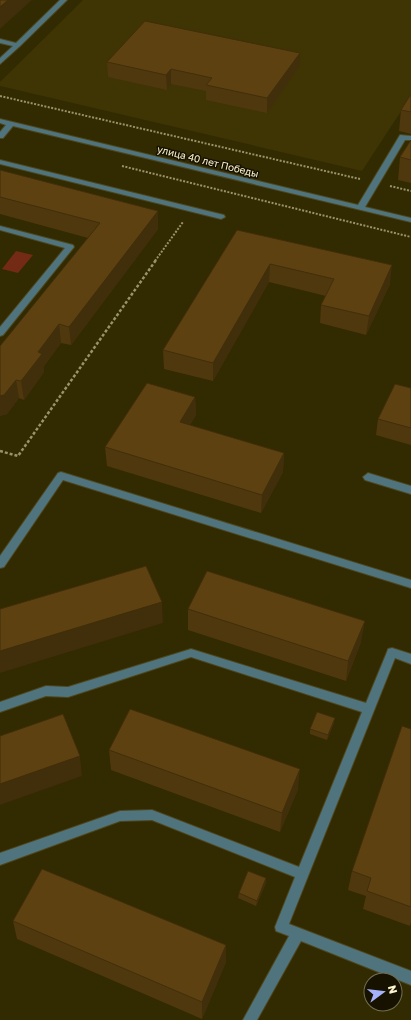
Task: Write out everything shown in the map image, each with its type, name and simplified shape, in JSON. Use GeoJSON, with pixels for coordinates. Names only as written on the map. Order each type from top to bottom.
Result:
{"type":"FeatureCollection","features":[{"type":"Feature","properties":{"kind":"street"},"geometry":{"type":"LineString","coordinates":[[0,62],[64,0]]}},
{"type":"Feature","properties":{"kind":"street"},"geometry":{"type":"LineString","coordinates":[[0,41],[18,45]]}},
{"type":"Feature","properties":{"kind":"street","name":"улица 40 лет Победы"},"geometry":{"type":"LineString","coordinates":[[0,121],[411,220]]}},
{"type":"Feature","properties":{"kind":"street"},"geometry":{"type":"LineString","coordinates":[[0,136],[12,124]]}},
{"type":"Feature","properties":{"kind":"street"},"geometry":{"type":"LineString","coordinates":[[360,208],[403,136],[411,138]]}},
{"type":"Feature","properties":{"kind":"street"},"geometry":{"type":"LineString","coordinates":[[0,162],[221,217]]}},
{"type":"Feature","properties":{"kind":"street"},"geometry":{"type":"LineString","coordinates":[[0,228],[70,247],[0,333]]}},
{"type":"Feature","properties":{"kind":"street"},"geometry":{"type":"LineString","coordinates":[[0,564],[61,476],[411,584]]}},
{"type":"Feature","properties":{"kind":"street"},"geometry":{"type":"LineString","coordinates":[[368,477],[411,490]]}},
{"type":"Feature","properties":{"kind":"street"},"geometry":{"type":"LineString","coordinates":[[0,707],[46,691],[68,692],[191,652],[369,709]]}},
{"type":"Feature","properties":{"kind":"street"},"geometry":{"type":"LineString","coordinates":[[411,659],[392,652],[281,927],[411,978]]}},
{"type":"Feature","properties":{"kind":"street"},"geometry":{"type":"LineString","coordinates":[[0,859],[120,816],[152,815],[302,874]]}},
{"type":"Feature","properties":{"kind":"street"},"geometry":{"type":"LineString","coordinates":[[250,1020],[298,933]]}},
{"type":"Feature","properties":{"kind":"path"},"geometry":{"type":"LineString","coordinates":[[0,96],[411,191]]}},
{"type":"Feature","properties":{"kind":"path"},"geometry":{"type":"LineString","coordinates":[[121,166],[411,237]]}},
{"type":"Feature","properties":{"kind":"path"},"geometry":{"type":"LineString","coordinates":[[0,451],[18,456],[191,210]]}},
{"type":"Feature","properties":{"kind":"shaded area"},"geometry":{"type":"Polygon","coordinates":[[[83,0],[411,0],[411,96],[362,171],[0,86],[0,82],[83,0]]]}},
{"type":"Feature","properties":{"kind":"shaded area"},"geometry":{"type":"Polygon","coordinates":[[[16,251],[33,255],[18,273],[2,269],[16,251]]]}},
{"type":"Feature","properties":{"kind":"building"},"geometry":{"type":"Polygon","coordinates":[[[0,0],[8,0],[0,7],[0,0]]]}},
{"type":"Feature","properties":{"kind":"building"},"geometry":{"type":"Polygon","coordinates":[[[145,21],[300,53],[267,98],[206,85],[212,78],[171,69],[166,75],[107,62],[145,21]]]}},
{"type":"Feature","properties":{"kind":"building"},"geometry":{"type":"Polygon","coordinates":[[[411,94],[411,112],[401,110],[411,94]]]}},
{"type":"Feature","properties":{"kind":"building"},"geometry":{"type":"Polygon","coordinates":[[[411,140],[411,160],[400,157],[411,140]]]}},
{"type":"Feature","properties":{"kind":"building"},"geometry":{"type":"Polygon","coordinates":[[[0,170],[158,211],[69,327],[59,324],[38,352],[42,354],[21,381],[16,380],[4,395],[0,396],[0,346],[100,223],[0,197],[0,170]]]}},
{"type":"Feature","properties":{"kind":"building"},"geometry":{"type":"Polygon","coordinates":[[[237,230],[392,265],[369,316],[321,305],[334,279],[270,264],[213,363],[163,350],[237,230]]]}},
{"type":"Feature","properties":{"kind":"building"},"geometry":{"type":"Polygon","coordinates":[[[147,383],[195,397],[180,422],[284,453],[262,495],[105,447],[147,383]]]}},
{"type":"Feature","properties":{"kind":"building"},"geometry":{"type":"Polygon","coordinates":[[[395,384],[411,388],[411,428],[378,419],[395,384]]]}},
{"type":"Feature","properties":{"kind":"building"},"geometry":{"type":"Polygon","coordinates":[[[146,566],[162,602],[0,651],[0,609],[146,566]]]}},
{"type":"Feature","properties":{"kind":"building"},"geometry":{"type":"Polygon","coordinates":[[[207,571],[365,621],[348,661],[188,609],[207,571]]]}},
{"type":"Feature","properties":{"kind":"building"},"geometry":{"type":"Polygon","coordinates":[[[130,709],[300,769],[282,813],[109,750],[130,709]]]}},
{"type":"Feature","properties":{"kind":"building"},"geometry":{"type":"Polygon","coordinates":[[[317,712],[335,718],[328,735],[310,729],[317,712]]]}},
{"type":"Feature","properties":{"kind":"building"},"geometry":{"type":"Polygon","coordinates":[[[63,714],[80,756],[0,784],[0,736],[63,714]]]}},
{"type":"Feature","properties":{"kind":"building"},"geometry":{"type":"Polygon","coordinates":[[[402,726],[411,729],[411,907],[367,891],[371,878],[352,871],[402,726]]]}},
{"type":"Feature","properties":{"kind":"building"},"geometry":{"type":"Polygon","coordinates":[[[42,869],[226,945],[202,1002],[13,921],[42,869]]]}},
{"type":"Feature","properties":{"kind":"building"},"geometry":{"type":"Polygon","coordinates":[[[248,871],[266,878],[257,901],[239,893],[248,871]]]}}]}
